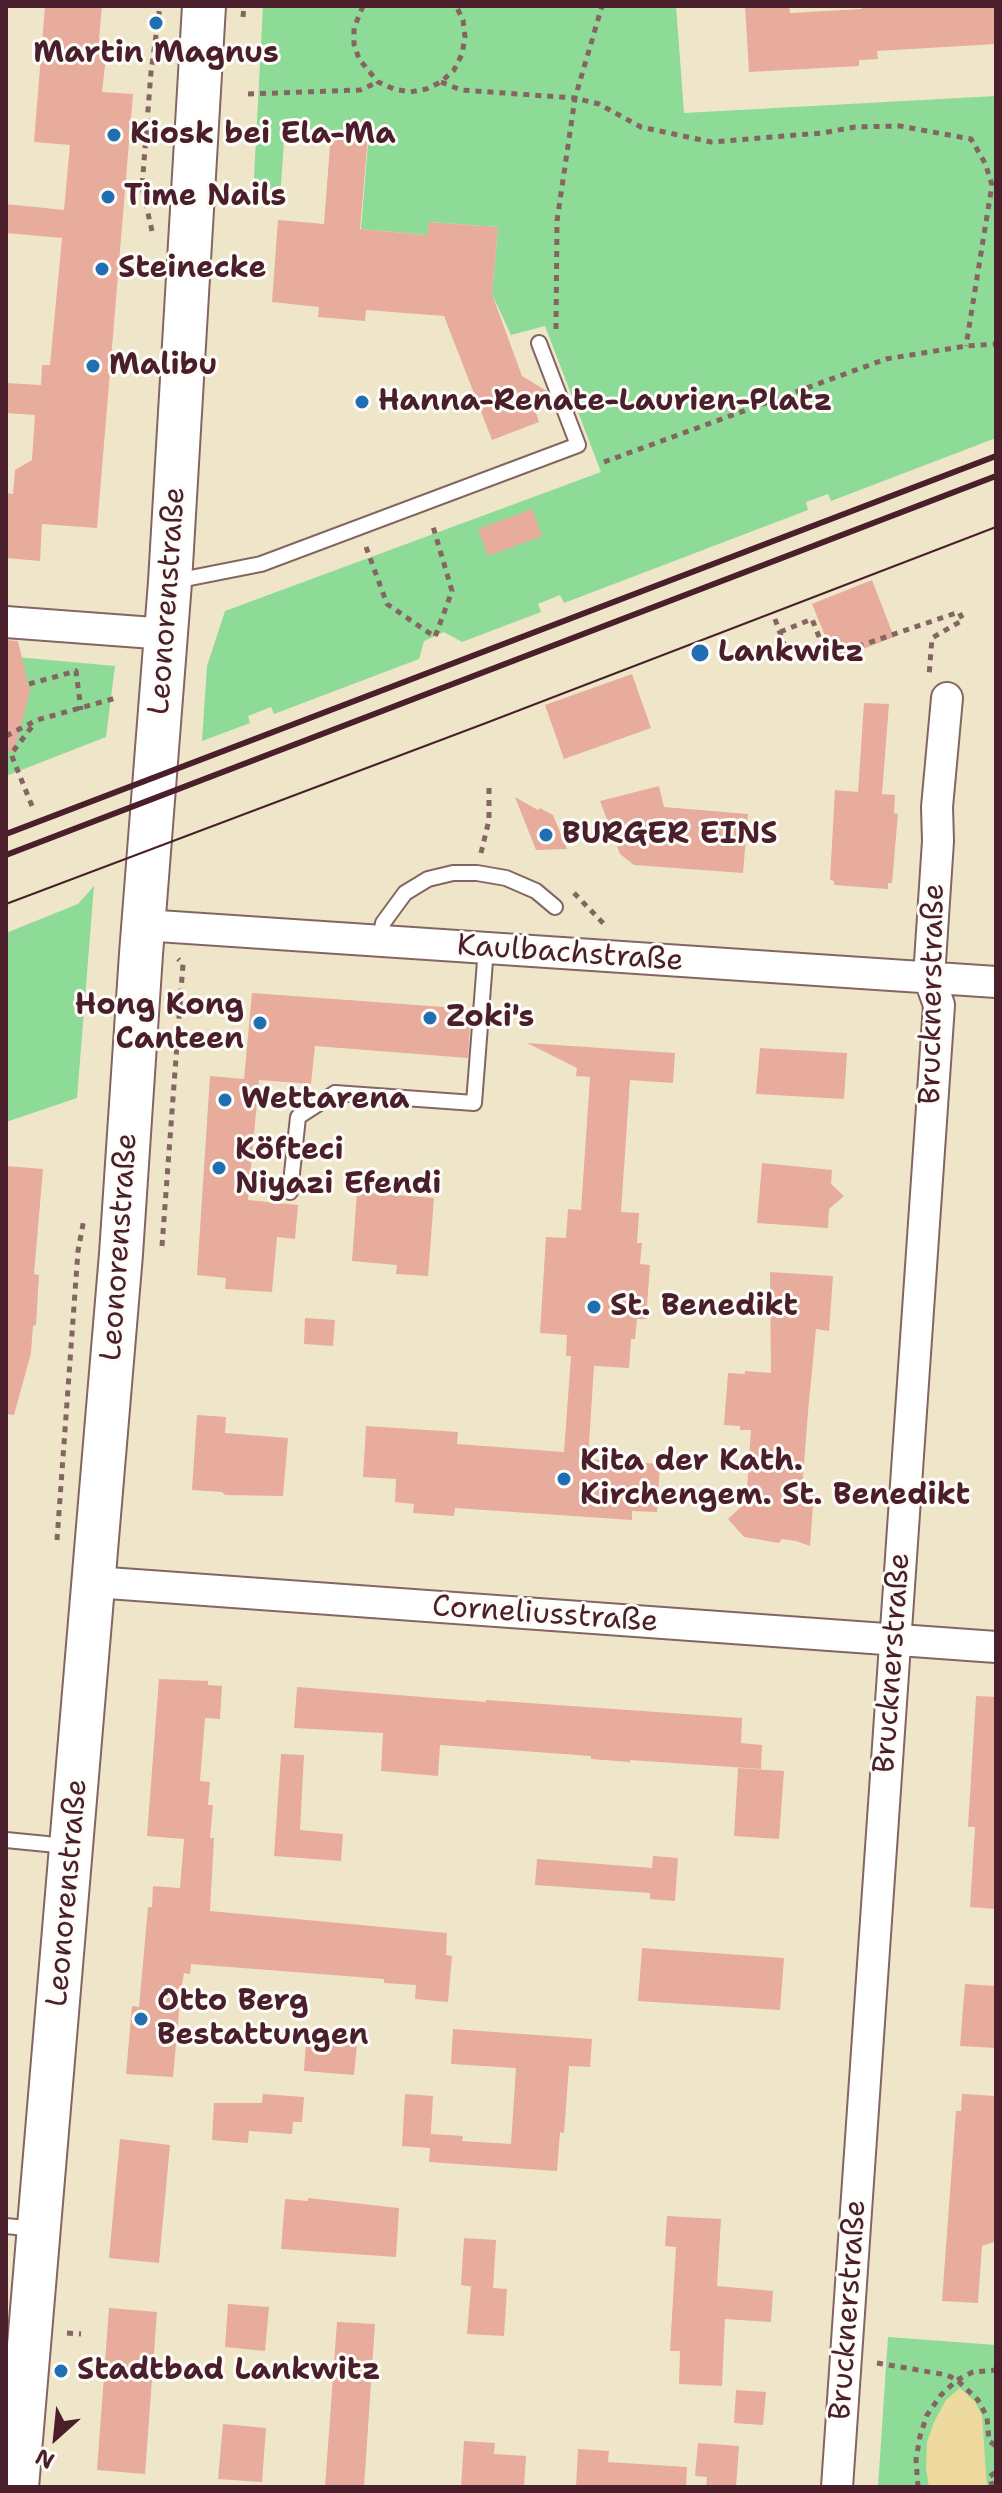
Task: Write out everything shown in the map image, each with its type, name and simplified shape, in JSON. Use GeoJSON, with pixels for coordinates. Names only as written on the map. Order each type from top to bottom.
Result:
{"type":"FeatureCollection","features":[{"type":"Feature","properties":{"kind":"main road","name":"Leonorenstraße"},"geometry":{"type":"LineString","coordinates":[[17,2487],[27,2287],[23,2228],[72,1846],[121,1254],[143,925],[167,634],[204,6]]}},
{"type":"Feature","properties":{"kind":"street"},"geometry":{"type":"LineString","coordinates":[[6,622],[167,634]]}},
{"type":"Feature","properties":{"kind":"street","name":"Brucknerstraße"},"geometry":{"type":"LineString","coordinates":[[837,2487],[939,1005],[929,977],[938,841],[937,691]]}},
{"type":"Feature","properties":{"kind":"street","name":"Kaulbachstraße"},"geometry":{"type":"LineString","coordinates":[[143,925],[996,982]]}},
{"type":"Feature","properties":{"kind":"street","name":"Corneliusstraße"},"geometry":{"type":"LineString","coordinates":[[94,1582],[996,1647]]}},
{"type":"Feature","properties":{"kind":"lane"},"geometry":{"type":"LineString","coordinates":[[170,582],[261,564],[578,445],[539,343]]}},
{"type":"Feature","properties":{"kind":"lane"},"geometry":{"type":"LineString","coordinates":[[380,941],[383,923],[405,893],[428,879],[453,873],[506,878],[536,891],[555,907]]}},
{"type":"Feature","properties":{"kind":"lane"},"geometry":{"type":"LineString","coordinates":[[290,1192],[298,1117],[335,1093],[474,1103],[486,948]]}},
{"type":"Feature","properties":{"kind":"lane"},"geometry":{"type":"LineString","coordinates":[[6,1840],[72,1846]]}},
{"type":"Feature","properties":{"kind":"path"},"geometry":{"type":"LineString","coordinates":[[160,6],[151,72],[142,187],[156,254],[189,269]]}},
{"type":"Feature","properties":{"kind":"path"},"geometry":{"type":"LineString","coordinates":[[363,6],[354,28],[354,44],[359,59],[378,82],[410,92],[441,82],[454,70],[462,54],[465,37],[463,20],[456,6]]}},
{"type":"Feature","properties":{"kind":"path"},"geometry":{"type":"LineString","coordinates":[[561,344],[556,329],[557,221],[575,98],[602,6]]}},
{"type":"Feature","properties":{"kind":"path"},"geometry":{"type":"LineString","coordinates":[[248,94],[360,90],[378,82]]}},
{"type":"Feature","properties":{"kind":"path"},"geometry":{"type":"LineString","coordinates":[[441,82],[461,90],[575,98],[599,104],[641,127],[711,142],[822,133],[855,127],[900,126],[971,139],[985,163],[992,185],[966,346]]}},
{"type":"Feature","properties":{"kind":"path"},"geometry":{"type":"LineString","coordinates":[[598,447],[604,462],[886,359],[996,344]]}},
{"type":"Feature","properties":{"kind":"path"},"geometry":{"type":"LineString","coordinates":[[359,527],[387,604],[435,637],[452,591],[426,502]]}},
{"type":"Feature","properties":{"kind":"path"},"geometry":{"type":"LineString","coordinates":[[780,632],[812,619],[827,657],[959,612],[963,620],[932,638],[937,691]]}},
{"type":"Feature","properties":{"kind":"path"},"geometry":{"type":"LineString","coordinates":[[775,619],[785,647]]}},
{"type":"Feature","properties":{"kind":"path"},"geometry":{"type":"LineString","coordinates":[[29,684],[76,671],[81,710]]}},
{"type":"Feature","properties":{"kind":"path"},"geometry":{"type":"LineString","coordinates":[[6,736],[37,720],[116,698]]}},
{"type":"Feature","properties":{"kind":"path"},"geometry":{"type":"LineString","coordinates":[[32,806],[11,754],[37,720]]}},
{"type":"Feature","properties":{"kind":"path"},"geometry":{"type":"LineString","coordinates":[[481,854],[489,820],[489,787]]}},
{"type":"Feature","properties":{"kind":"path"},"geometry":{"type":"LineString","coordinates":[[56,1552],[78,1247],[86,1205]]}},
{"type":"Feature","properties":{"kind":"path"},"geometry":{"type":"LineString","coordinates":[[62,2332],[81,2334]]}},
{"type":"Feature","properties":{"kind":"path"},"geometry":{"type":"LineString","coordinates":[[877,2363],[947,2375],[957,2380],[978,2400],[987,2417],[989,2441],[996,2446]]}},
{"type":"Feature","properties":{"kind":"path"},"geometry":{"type":"LineString","coordinates":[[918,2487],[916,2460],[927,2415],[957,2380],[973,2372],[996,2370]]}},
{"type":"Feature","properties":{"kind":"path"},"geometry":{"type":"LineString","coordinates":[[993,2487],[989,2477],[996,2472]]}},
{"type":"Feature","properties":{"kind":"green space"},"geometry":{"type":"Polygon","coordinates":[[[263,6],[676,6],[684,113],[996,96],[996,438],[831,501],[828,494],[806,502],[808,510],[564,603],[560,595],[538,604],[541,612],[462,642],[444,632],[424,641],[419,659],[274,714],[271,707],[248,716],[250,723],[202,741],[207,666],[225,611],[601,472],[545,326],[511,335],[492,294],[498,227],[429,222],[427,235],[361,229],[369,132],[285,128],[280,197],[253,197],[263,6]]]}},
{"type":"Feature","properties":{"kind":"green space"},"geometry":{"type":"Polygon","coordinates":[[[6,656],[115,666],[106,737],[6,776],[6,656]]]}},
{"type":"Feature","properties":{"kind":"green space"},"geometry":{"type":"Polygon","coordinates":[[[94,886],[77,1098],[6,1122],[6,933],[78,904],[94,886]]]}},
{"type":"Feature","properties":{"kind":"green space"},"geometry":{"type":"Polygon","coordinates":[[[888,2337],[996,2345],[996,2487],[878,2487],[888,2337]]]}},
{"type":"Feature","properties":{"kind":"sand"},"geometry":{"type":"Polygon","coordinates":[[[960,2388],[975,2402],[982,2415],[987,2487],[929,2487],[927,2442],[946,2400],[960,2388]]]}},
{"type":"Feature","properties":{"kind":"building"},"geometry":{"type":"Polygon","coordinates":[[[45,6],[102,6],[99,39],[108,39],[102,92],[133,94],[97,528],[42,524],[40,561],[6,558],[6,493],[13,494],[15,470],[32,460],[35,415],[6,413],[6,383],[41,385],[42,365],[50,365],[62,238],[6,233],[6,204],[64,210],[70,145],[34,142],[45,6]]]}},
{"type":"Feature","properties":{"kind":"building"},"geometry":{"type":"Polygon","coordinates":[[[745,6],[789,6],[790,13],[862,9],[862,6],[996,6],[996,44],[877,51],[878,59],[859,60],[859,66],[749,72],[745,6]]]}},
{"type":"Feature","properties":{"kind":"building"},"geometry":{"type":"Polygon","coordinates":[[[331,133],[368,136],[360,229],[427,235],[429,222],[498,227],[492,294],[522,376],[547,391],[536,413],[539,422],[492,440],[444,316],[366,310],[365,321],[318,317],[319,307],[272,302],[278,220],[324,224],[331,133]]]}},
{"type":"Feature","properties":{"kind":"building"},"geometry":{"type":"Polygon","coordinates":[[[532,509],[542,536],[488,556],[478,529],[532,509]]]}},
{"type":"Feature","properties":{"kind":"building"},"geometry":{"type":"Polygon","coordinates":[[[872,580],[894,637],[835,660],[812,604],[872,580]]]}},
{"type":"Feature","properties":{"kind":"building"},"geometry":{"type":"Polygon","coordinates":[[[6,640],[18,641],[30,692],[14,752],[6,751],[6,640]]]}},
{"type":"Feature","properties":{"kind":"building"},"geometry":{"type":"Polygon","coordinates":[[[632,674],[651,728],[564,759],[545,705],[632,674]]]}},
{"type":"Feature","properties":{"kind":"building"},"geometry":{"type":"Polygon","coordinates":[[[864,703],[889,704],[882,794],[895,795],[894,813],[898,814],[892,883],[888,883],[888,889],[834,885],[834,881],[830,880],[835,790],[858,792],[864,703]]]}},
{"type":"Feature","properties":{"kind":"building"},"geometry":{"type":"Polygon","coordinates":[[[659,786],[664,807],[748,814],[743,873],[634,865],[620,854],[600,801],[659,786]]]}},
{"type":"Feature","properties":{"kind":"building","name":"BURGER EINS"},"geometry":{"type":"Polygon","coordinates":[[[515,797],[553,815],[567,849],[536,850],[515,797]]]}},
{"type":"Feature","properties":{"kind":"building"},"geometry":{"type":"Polygon","coordinates":[[[252,993],[471,1009],[468,1058],[315,1046],[311,1084],[259,1080],[248,1200],[298,1205],[295,1239],[277,1237],[272,1292],[225,1289],[226,1278],[197,1275],[210,1076],[244,1079],[252,993]]]}},
{"type":"Feature","properties":{"kind":"building"},"geometry":{"type":"Polygon","coordinates":[[[527,1043],[675,1053],[673,1083],[630,1080],[621,1212],[639,1213],[637,1243],[642,1243],[640,1264],[650,1265],[646,1319],[637,1319],[635,1339],[631,1339],[629,1368],[594,1366],[588,1459],[660,1464],[657,1512],[632,1511],[632,1520],[455,1508],[454,1516],[413,1513],[414,1504],[395,1502],[396,1479],[363,1477],[366,1426],[458,1432],[457,1444],[564,1452],[571,1356],[566,1356],[567,1335],[540,1333],[546,1237],[566,1238],[568,1209],[581,1210],[590,1077],[576,1076],[577,1068],[527,1043]]]}},
{"type":"Feature","properties":{"kind":"building"},"geometry":{"type":"Polygon","coordinates":[[[760,1048],[847,1053],[844,1099],[756,1094],[760,1048]]]}},
{"type":"Feature","properties":{"kind":"building"},"geometry":{"type":"Polygon","coordinates":[[[762,1163],[832,1170],[831,1184],[844,1196],[829,1209],[828,1228],[757,1223],[762,1163]]]}},
{"type":"Feature","properties":{"kind":"building"},"geometry":{"type":"Polygon","coordinates":[[[6,1166],[43,1169],[34,1274],[39,1275],[36,1325],[33,1326],[31,1353],[14,1415],[6,1414],[6,1166]]]}},
{"type":"Feature","properties":{"kind":"building"},"geometry":{"type":"Polygon","coordinates":[[[357,1192],[434,1198],[428,1276],[396,1274],[397,1265],[352,1261],[357,1192]]]}},
{"type":"Feature","properties":{"kind":"building"},"geometry":{"type":"Polygon","coordinates":[[[770,1272],[833,1276],[829,1331],[816,1329],[808,1412],[802,1490],[814,1492],[810,1546],[782,1539],[779,1543],[744,1537],[728,1519],[746,1502],[751,1430],[724,1425],[728,1373],[771,1373],[770,1272]]]}},
{"type":"Feature","properties":{"kind":"building"},"geometry":{"type":"Polygon","coordinates":[[[305,1318],[335,1320],[333,1346],[304,1344],[305,1318]]]}},
{"type":"Feature","properties":{"kind":"building"},"geometry":{"type":"Polygon","coordinates":[[[197,1415],[226,1417],[225,1433],[288,1438],[283,1496],[225,1495],[222,1492],[192,1490],[197,1415]]]}},
{"type":"Feature","properties":{"kind":"building"},"geometry":{"type":"Polygon","coordinates":[[[159,1679],[208,1681],[208,1685],[222,1686],[220,1719],[205,1718],[200,1781],[210,1782],[208,1805],[213,1805],[210,1911],[447,1933],[446,1955],[452,1956],[448,2002],[415,1999],[416,1985],[384,1983],[384,1979],[191,1964],[190,1974],[184,1973],[181,1990],[173,2077],[126,2074],[132,2006],[139,2007],[148,1907],[152,1907],[153,1886],[180,1888],[184,1839],[147,1836],[159,1679]]]}},
{"type":"Feature","properties":{"kind":"building"},"geometry":{"type":"Polygon","coordinates":[[[297,1687],[742,1718],[741,1743],[762,1745],[761,1769],[630,1762],[591,1759],[591,1756],[440,1745],[438,1776],[381,1771],[383,1733],[294,1728],[297,1687]]]}},
{"type":"Feature","properties":{"kind":"building"},"geometry":{"type":"Polygon","coordinates":[[[976,1696],[996,1697],[996,1909],[970,1907],[975,1827],[968,1827],[976,1696]]]}},
{"type":"Feature","properties":{"kind":"building"},"geometry":{"type":"Polygon","coordinates":[[[281,1754],[304,1755],[300,1830],[343,1834],[341,1861],[274,1856],[281,1754]]]}},
{"type":"Feature","properties":{"kind":"building"},"geometry":{"type":"Polygon","coordinates":[[[738,1768],[784,1771],[779,1839],[734,1836],[738,1768]]]}},
{"type":"Feature","properties":{"kind":"building"},"geometry":{"type":"Polygon","coordinates":[[[653,1856],[678,1858],[675,1901],[650,1899],[650,1893],[535,1885],[537,1859],[652,1868],[653,1856]]]}},
{"type":"Feature","properties":{"kind":"building"},"geometry":{"type":"Polygon","coordinates":[[[642,1948],[784,1958],[780,2010],[638,2001],[642,1948]]]}},
{"type":"Feature","properties":{"kind":"building"},"geometry":{"type":"Polygon","coordinates":[[[965,1984],[996,1986],[996,2048],[960,2046],[965,1984]]]}},
{"type":"Feature","properties":{"kind":"building"},"geometry":{"type":"Polygon","coordinates":[[[453,2029],[592,2039],[590,2067],[569,2066],[564,2133],[560,2132],[557,2171],[429,2162],[431,2134],[463,2136],[462,2141],[511,2144],[516,2068],[451,2064],[453,2029]]]}},
{"type":"Feature","properties":{"kind":"building"},"geometry":{"type":"Polygon","coordinates":[[[306,2041],[357,2045],[354,2075],[304,2071],[306,2041]]]}},
{"type":"Feature","properties":{"kind":"building"},"geometry":{"type":"Polygon","coordinates":[[[263,2094],[304,2097],[302,2122],[293,2122],[292,2134],[249,2131],[248,2143],[212,2140],[214,2103],[262,2103],[263,2094]]]}},
{"type":"Feature","properties":{"kind":"building"},"geometry":{"type":"Polygon","coordinates":[[[405,2094],[433,2096],[430,2148],[402,2146],[405,2094]]]}},
{"type":"Feature","properties":{"kind":"building"},"geometry":{"type":"Polygon","coordinates":[[[962,2094],[996,2096],[994,2242],[982,2246],[978,2303],[942,2301],[956,2111],[961,2111],[962,2094]]]}},
{"type":"Feature","properties":{"kind":"building"},"geometry":{"type":"Polygon","coordinates":[[[120,2139],[170,2145],[159,2263],[109,2258],[120,2139]]]}},
{"type":"Feature","properties":{"kind":"building"},"geometry":{"type":"Polygon","coordinates":[[[308,2198],[399,2208],[396,2257],[281,2249],[285,2199],[308,2201],[308,2198]]]}},
{"type":"Feature","properties":{"kind":"building"},"geometry":{"type":"Polygon","coordinates":[[[667,2216],[721,2219],[717,2286],[773,2291],[771,2322],[725,2319],[722,2386],[679,2384],[680,2351],[670,2351],[676,2247],[665,2246],[667,2216]]]}},
{"type":"Feature","properties":{"kind":"building"},"geometry":{"type":"Polygon","coordinates":[[[464,2238],[496,2240],[493,2288],[507,2289],[504,2336],[467,2334],[471,2287],[461,2285],[464,2238]]]}},
{"type":"Feature","properties":{"kind":"building"},"geometry":{"type":"Polygon","coordinates":[[[228,2304],[269,2307],[265,2351],[225,2347],[228,2304]]]}},
{"type":"Feature","properties":{"kind":"building"},"geometry":{"type":"Polygon","coordinates":[[[109,2308],[157,2312],[145,2474],[97,2470],[109,2308]]]}},
{"type":"Feature","properties":{"kind":"building"},"geometry":{"type":"Polygon","coordinates":[[[337,2322],[375,2324],[364,2487],[325,2487],[337,2322]]]}},
{"type":"Feature","properties":{"kind":"building"},"geometry":{"type":"Polygon","coordinates":[[[736,2390],[766,2392],[763,2425],[734,2423],[736,2390]]]}},
{"type":"Feature","properties":{"kind":"building"},"geometry":{"type":"Polygon","coordinates":[[[223,2424],[266,2428],[262,2482],[218,2479],[223,2424]]]}},
{"type":"Feature","properties":{"kind":"building"},"geometry":{"type":"Polygon","coordinates":[[[464,2441],[495,2443],[494,2454],[526,2456],[524,2487],[461,2487],[464,2441]]]}},
{"type":"Feature","properties":{"kind":"building"},"geometry":{"type":"Polygon","coordinates":[[[698,2443],[739,2446],[736,2487],[706,2487],[707,2477],[695,2476],[698,2443]]]}},
{"type":"Feature","properties":{"kind":"building"},"geometry":{"type":"Polygon","coordinates":[[[578,2449],[609,2451],[608,2462],[687,2467],[686,2487],[576,2487],[578,2449]]]}},
{"type":"Feature","properties":{"kind":"tram line"},"geometry":{"type":"LineString","coordinates":[[6,904],[996,527]]}},
{"type":"Feature","properties":{"kind":"railway"},"geometry":{"type":"LineString","coordinates":[[6,834],[996,456]]}},
{"type":"Feature","properties":{"kind":"railway"},"geometry":{"type":"LineString","coordinates":[[6,855],[996,476]]}},
{"type":"Feature","properties":{"kind":"place","name":"Martin Magnus"},"geometry":{"type":"Point","coordinates":[156,23]}},
{"type":"Feature","properties":{"kind":"place","name":"Kiosk bei Ela-Ma"},"geometry":{"type":"Point","coordinates":[114,135]}},
{"type":"Feature","properties":{"kind":"place","name":"Time Nails"},"geometry":{"type":"Point","coordinates":[108,197]}},
{"type":"Feature","properties":{"kind":"place","name":"Steinecke"},"geometry":{"type":"Point","coordinates":[102,269]}},
{"type":"Feature","properties":{"kind":"place","name":"Malibu"},"geometry":{"type":"Point","coordinates":[93,366]}},
{"type":"Feature","properties":{"kind":"place","name":"Hanna-Renate-Laurien-Platz"},"geometry":{"type":"Point","coordinates":[362,402]}},
{"type":"Feature","properties":{"kind":"place","name":"Lankwitz"},"geometry":{"type":"Point","coordinates":[700,653]}},
{"type":"Feature","properties":{"kind":"place","name":"BURGER EINS"},"geometry":{"type":"Point","coordinates":[546,835]}},
{"type":"Feature","properties":{"kind":"place","name":"Zoki's"},"geometry":{"type":"Point","coordinates":[430,1018]}},
{"type":"Feature","properties":{"kind":"place","name":"Hong Kong Canteen"},"geometry":{"type":"Point","coordinates":[260,1023]}},
{"type":"Feature","properties":{"kind":"place","name":"Wettarena"},"geometry":{"type":"Point","coordinates":[225,1100]}},
{"type":"Feature","properties":{"kind":"place","name":"Köfteci Niyazi Efendi"},"geometry":{"type":"Point","coordinates":[219,1168]}},
{"type":"Feature","properties":{"kind":"place","name":"St. Benedikt"},"geometry":{"type":"Point","coordinates":[594,1307]}},
{"type":"Feature","properties":{"kind":"place","name":"Kita der Kath. Kirchengem. St. Benedikt"},"geometry":{"type":"Point","coordinates":[564,1479]}},
{"type":"Feature","properties":{"kind":"place","name":"Otto Berg Bestattungen"},"geometry":{"type":"Point","coordinates":[141,2019]}},
{"type":"Feature","properties":{"kind":"place","name":"Stadtbad Lankwitz"},"geometry":{"type":"Point","coordinates":[61,2371]}}]}
